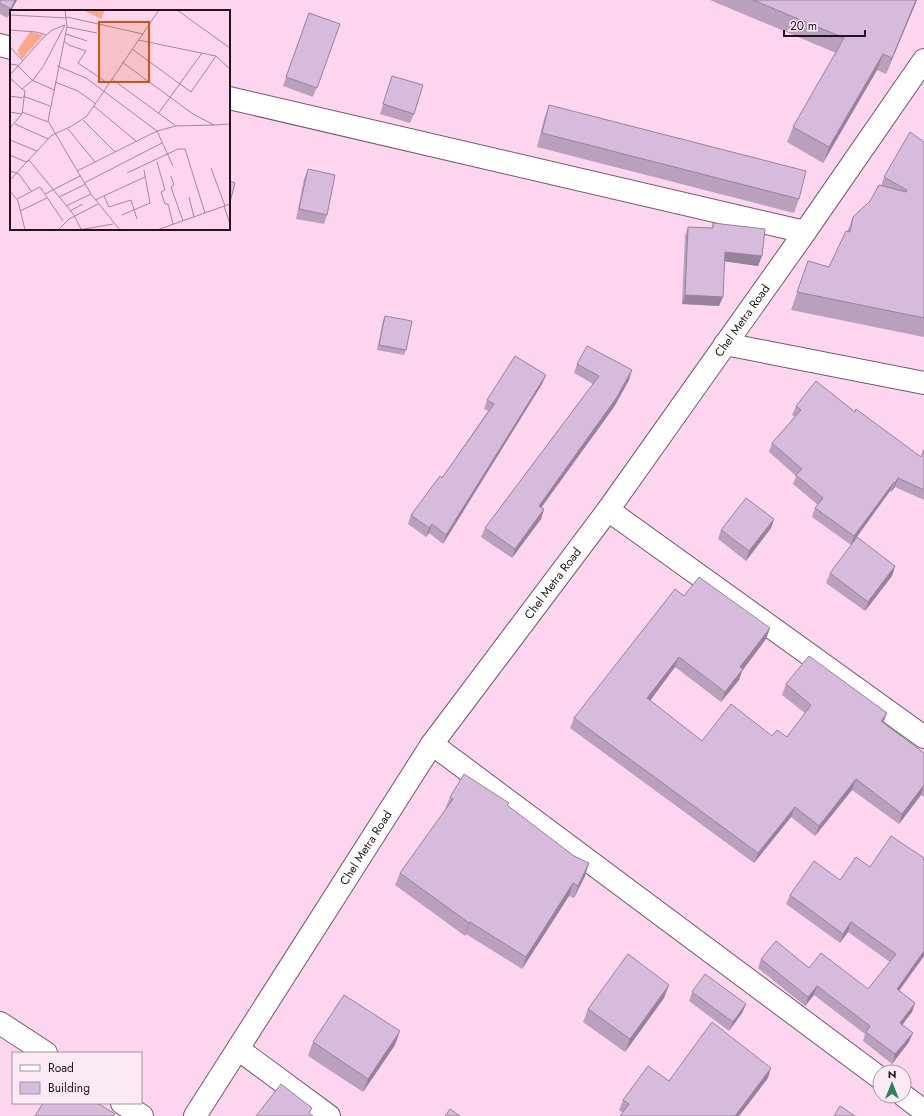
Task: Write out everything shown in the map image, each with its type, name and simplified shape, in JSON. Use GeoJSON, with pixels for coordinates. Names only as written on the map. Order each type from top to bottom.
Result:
{"type":"FeatureCollection","features":[{"type":"Feature","properties":{"kind":"street"},"geometry":{"type":"LineString","coordinates":[[0,45],[10,48]]}},
{"type":"Feature","properties":{"kind":"street","name":"Chel Metra Road"},"geometry":{"type":"LineString","coordinates":[[195,1116],[432,744],[608,510],[805,232],[924,60]]}},
{"type":"Feature","properties":{"kind":"street"},"geometry":{"type":"LineString","coordinates":[[230,98],[805,232]]}},
{"type":"Feature","properties":{"kind":"street"},"geometry":{"type":"LineString","coordinates":[[725,344],[924,383]]}},
{"type":"Feature","properties":{"kind":"street"},"geometry":{"type":"LineString","coordinates":[[608,510],[924,737]]}},
{"type":"Feature","properties":{"kind":"street"},"geometry":{"type":"LineString","coordinates":[[432,744],[872,1072]]}},
{"type":"Feature","properties":{"kind":"street"},"geometry":{"type":"LineString","coordinates":[[0,1023],[44,1052]]}},
{"type":"Feature","properties":{"kind":"street"},"geometry":{"type":"LineString","coordinates":[[238,1049],[329,1116]]}},
{"type":"Feature","properties":{"kind":"street"},"geometry":{"type":"LineString","coordinates":[[912,1102],[924,1111]]}},
{"type":"Feature","properties":{"kind":"street"},"geometry":{"type":"LineString","coordinates":[[124,1104],[142,1116]]}},
{"type":"Feature","properties":{"kind":"building"},"geometry":{"type":"Polygon","coordinates":[[[0,0],[15,0],[11,9],[0,3],[0,0]]]}},
{"type":"Feature","properties":{"kind":"building"},"geometry":{"type":"Polygon","coordinates":[[[753,0],[916,0],[892,58],[883,54],[829,147],[793,127],[844,38],[753,0]]]}},
{"type":"Feature","properties":{"kind":"building"},"geometry":{"type":"Polygon","coordinates":[[[309,13],[340,24],[317,88],[286,77],[309,13]]]}},
{"type":"Feature","properties":{"kind":"building"},"geometry":{"type":"Polygon","coordinates":[[[392,76],[423,85],[414,114],[383,104],[392,76]]]}},
{"type":"Feature","properties":{"kind":"building"},"geometry":{"type":"Polygon","coordinates":[[[549,105],[806,171],[799,199],[542,133],[549,105]]]}},
{"type":"Feature","properties":{"kind":"building"},"geometry":{"type":"Polygon","coordinates":[[[910,132],[924,142],[924,318],[797,292],[808,261],[829,267],[846,231],[850,232],[853,217],[870,201],[879,185],[906,192],[907,190],[884,177],[910,132]]]}},
{"type":"Feature","properties":{"kind":"building"},"geometry":{"type":"Polygon","coordinates":[[[308,169],[335,175],[327,215],[299,209],[308,169]]]}},
{"type":"Feature","properties":{"kind":"building"},"geometry":{"type":"Polygon","coordinates":[[[230,181],[235,183],[230,202],[230,181]]]}},
{"type":"Feature","properties":{"kind":"building"},"geometry":{"type":"Polygon","coordinates":[[[713,223],[765,229],[762,256],[725,252],[723,297],[685,295],[688,227],[713,228],[713,223]]]}},
{"type":"Feature","properties":{"kind":"building"},"geometry":{"type":"Polygon","coordinates":[[[385,316],[412,321],[406,350],[379,345],[385,316]]]}},
{"type":"Feature","properties":{"kind":"building"},"geometry":{"type":"Polygon","coordinates":[[[587,346],[632,370],[617,397],[539,506],[544,509],[515,549],[485,528],[599,376],[577,364],[587,346]]]}},
{"type":"Feature","properties":{"kind":"building"},"geometry":{"type":"Polygon","coordinates":[[[515,356],[546,375],[446,535],[432,524],[429,528],[411,515],[440,476],[442,478],[494,404],[487,400],[515,356]]]}},
{"type":"Feature","properties":{"kind":"building"},"geometry":{"type":"Polygon","coordinates":[[[816,381],[855,412],[856,409],[921,457],[924,449],[924,490],[898,478],[854,536],[815,508],[823,498],[796,475],[802,469],[772,443],[801,410],[796,406],[816,381]]]}},
{"type":"Feature","properties":{"kind":"building"},"geometry":{"type":"Polygon","coordinates":[[[746,498],[774,519],[749,551],[721,530],[746,498]]]}},
{"type":"Feature","properties":{"kind":"building"},"geometry":{"type":"Polygon","coordinates":[[[857,537],[895,566],[868,602],[830,573],[857,537]]]}},
{"type":"Feature","properties":{"kind":"building"},"geometry":{"type":"Polygon","coordinates":[[[699,577],[770,628],[740,667],[743,669],[725,692],[679,657],[647,698],[702,741],[731,704],[772,736],[777,730],[787,737],[811,705],[786,684],[809,656],[887,713],[881,721],[924,753],[924,785],[902,814],[856,779],[819,826],[795,807],[758,853],[574,718],[675,589],[684,596],[699,577]]]}},
{"type":"Feature","properties":{"kind":"building"},"geometry":{"type":"Polygon","coordinates":[[[464,774],[509,803],[507,805],[574,856],[589,863],[578,886],[573,883],[526,957],[470,922],[469,923],[400,873],[453,799],[450,797],[464,774]]]}},
{"type":"Feature","properties":{"kind":"building"},"geometry":{"type":"Polygon","coordinates":[[[891,836],[924,858],[924,951],[897,989],[915,1003],[900,1023],[913,1033],[895,1054],[866,1032],[870,1026],[817,986],[808,997],[761,959],[776,941],[809,968],[821,953],[868,989],[896,954],[851,922],[843,934],[790,895],[814,861],[840,880],[856,857],[870,867],[891,836]]]}},
{"type":"Feature","properties":{"kind":"building"},"geometry":{"type":"Polygon","coordinates":[[[628,954],[669,985],[630,1039],[588,1009],[628,954]]]}},
{"type":"Feature","properties":{"kind":"building"},"geometry":{"type":"Polygon","coordinates":[[[705,974],[746,1004],[733,1022],[692,992],[705,974]]]}},
{"type":"Feature","properties":{"kind":"building"},"geometry":{"type":"Polygon","coordinates":[[[344,995],[400,1031],[368,1079],[313,1042],[344,995]]]}},
{"type":"Feature","properties":{"kind":"building"},"geometry":{"type":"Polygon","coordinates":[[[712,1022],[771,1068],[735,1116],[620,1116],[629,1104],[623,1100],[648,1066],[669,1081],[712,1022]]]}},
{"type":"Feature","properties":{"kind":"building"},"geometry":{"type":"Polygon","coordinates":[[[281,1084],[312,1108],[309,1113],[313,1116],[256,1116],[281,1084]]]}},
{"type":"Feature","properties":{"kind":"building"},"geometry":{"type":"Polygon","coordinates":[[[42,1104],[99,1104],[115,1114],[113,1116],[35,1116],[42,1104]]]}},
{"type":"Feature","properties":{"kind":"building"},"geometry":{"type":"Polygon","coordinates":[[[840,1106],[855,1116],[834,1116],[840,1106]]]}},
{"type":"Feature","properties":{"kind":"building"},"geometry":{"type":"Polygon","coordinates":[[[450,1109],[460,1116],[445,1116],[450,1109]]]}}]}
